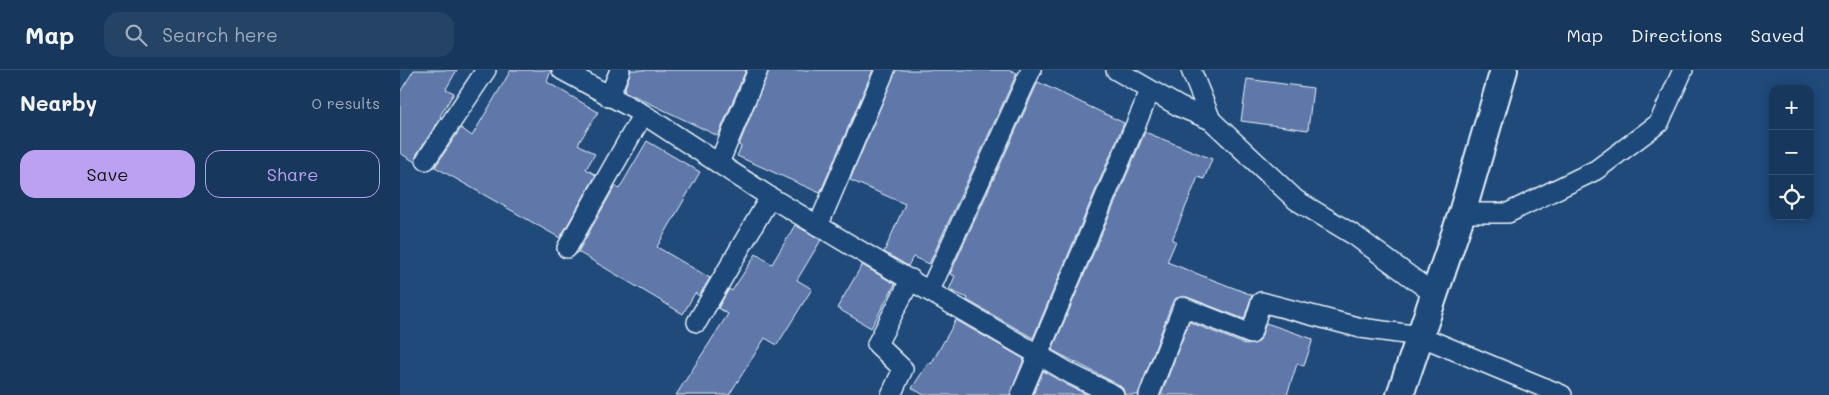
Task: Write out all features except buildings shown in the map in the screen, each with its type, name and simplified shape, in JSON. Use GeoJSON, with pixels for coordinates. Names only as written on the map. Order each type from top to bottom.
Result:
{"type":"FeatureCollection","features":[{"type":"Feature","properties":{"kind":"street"},"geometry":{"type":"LineString","coordinates":[[426,160],[486,70]]}},
{"type":"Feature","properties":{"kind":"street"},"geometry":{"type":"LineString","coordinates":[[562,70],[643,114],[818,226],[1040,355],[1114,395]]}},
{"type":"Feature","properties":{"kind":"street"},"geometry":{"type":"LineString","coordinates":[[609,97],[620,70]]}},
{"type":"Feature","properties":{"kind":"street"},"geometry":{"type":"LineString","coordinates":[[719,163],[758,70]]}},
{"type":"Feature","properties":{"kind":"street"},"geometry":{"type":"LineString","coordinates":[[818,226],[885,70]]}},
{"type":"Feature","properties":{"kind":"street"},"geometry":{"type":"LineString","coordinates":[[930,290],[1031,70]]}},
{"type":"Feature","properties":{"kind":"street"},"geometry":{"type":"LineString","coordinates":[[1116,70],[1180,107],[1211,120],[1296,200],[1354,235],[1434,294]]}},
{"type":"Feature","properties":{"kind":"street"},"geometry":{"type":"LineString","coordinates":[[1191,70],[1211,120]]}},
{"type":"Feature","properties":{"kind":"street"},"geometry":{"type":"LineString","coordinates":[[1400,395],[1462,213],[1504,70]]}},
{"type":"Feature","properties":{"kind":"street"},"geometry":{"type":"LineString","coordinates":[[1462,213],[1508,213],[1596,170],[1659,123],[1683,70]]}},
{"type":"Feature","properties":{"kind":"street"},"geometry":{"type":"LineString","coordinates":[[1021,395],[1040,355],[1150,90]]}},
{"type":"Feature","properties":{"kind":"street"},"geometry":{"type":"LineString","coordinates":[[567,248],[643,114]]}},
{"type":"Feature","properties":{"kind":"street"},"geometry":{"type":"LineString","coordinates":[[697,322],[770,197]]}},
{"type":"Feature","properties":{"kind":"street"},"geometry":{"type":"LineString","coordinates":[[891,395],[903,369],[877,344],[911,279]]}},
{"type":"Feature","properties":{"kind":"street"},"geometry":{"type":"LineString","coordinates":[[1149,395],[1183,307],[1251,334],[1261,302],[1361,328],[1420,336],[1562,395]]}}]}
